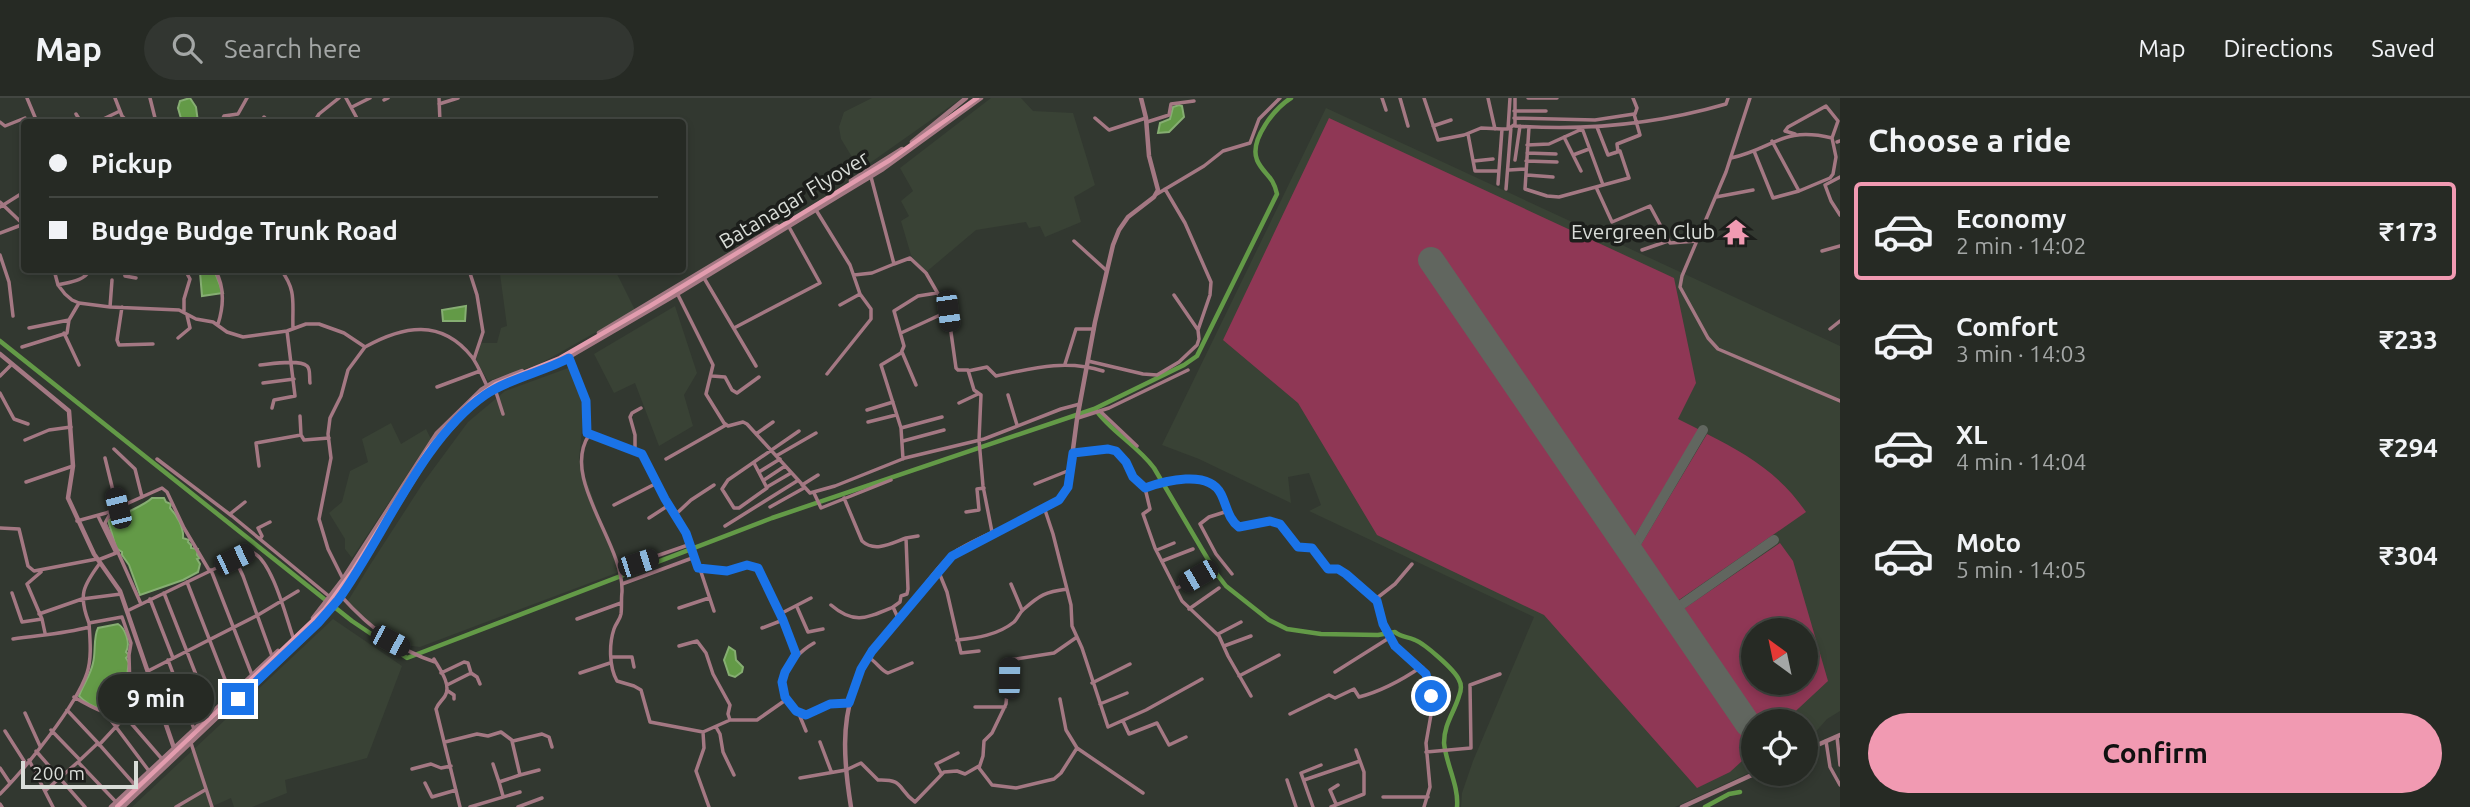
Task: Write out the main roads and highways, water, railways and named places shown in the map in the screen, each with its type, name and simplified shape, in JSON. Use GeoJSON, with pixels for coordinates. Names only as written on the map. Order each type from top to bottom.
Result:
{"type":"FeatureCollection","features":[{"type":"Feature","properties":{"kind":"main road","name":"Batanagar Flyover"},"geometry":{"type":"LineString","coordinates":[[116,805],[320,616],[350,575],[428,450],[474,399],[496,384],[560,358],[650,306],[890,160],[979,98]]}},
{"type":"Feature","properties":{"kind":"waterway"},"geometry":{"type":"LineString","coordinates":[[0,341],[352,621],[407,658],[772,518],[1094,409],[1184,365],[1197,356],[1277,194],[1273,183],[1257,160],[1257,143],[1271,117],[1291,98]]}},
{"type":"Feature","properties":{"kind":"waterway"},"geometry":{"type":"LineString","coordinates":[[1095,409],[1154,468],[1226,586],[1269,620],[1287,629],[1321,634],[1378,635],[1395,632],[1420,642],[1452,670],[1460,682],[1461,690],[1447,724],[1444,743],[1456,791],[1457,807]]}},
{"type":"Feature","properties":{"kind":"waterway"},"geometry":{"type":"LineString","coordinates":[[1705,807],[1729,794],[1740,792]]}},
{"type":"Feature","properties":{"kind":"place","name":"Evergreen Club"},"geometry":{"type":"Point","coordinates":[1736,232]}}]}
